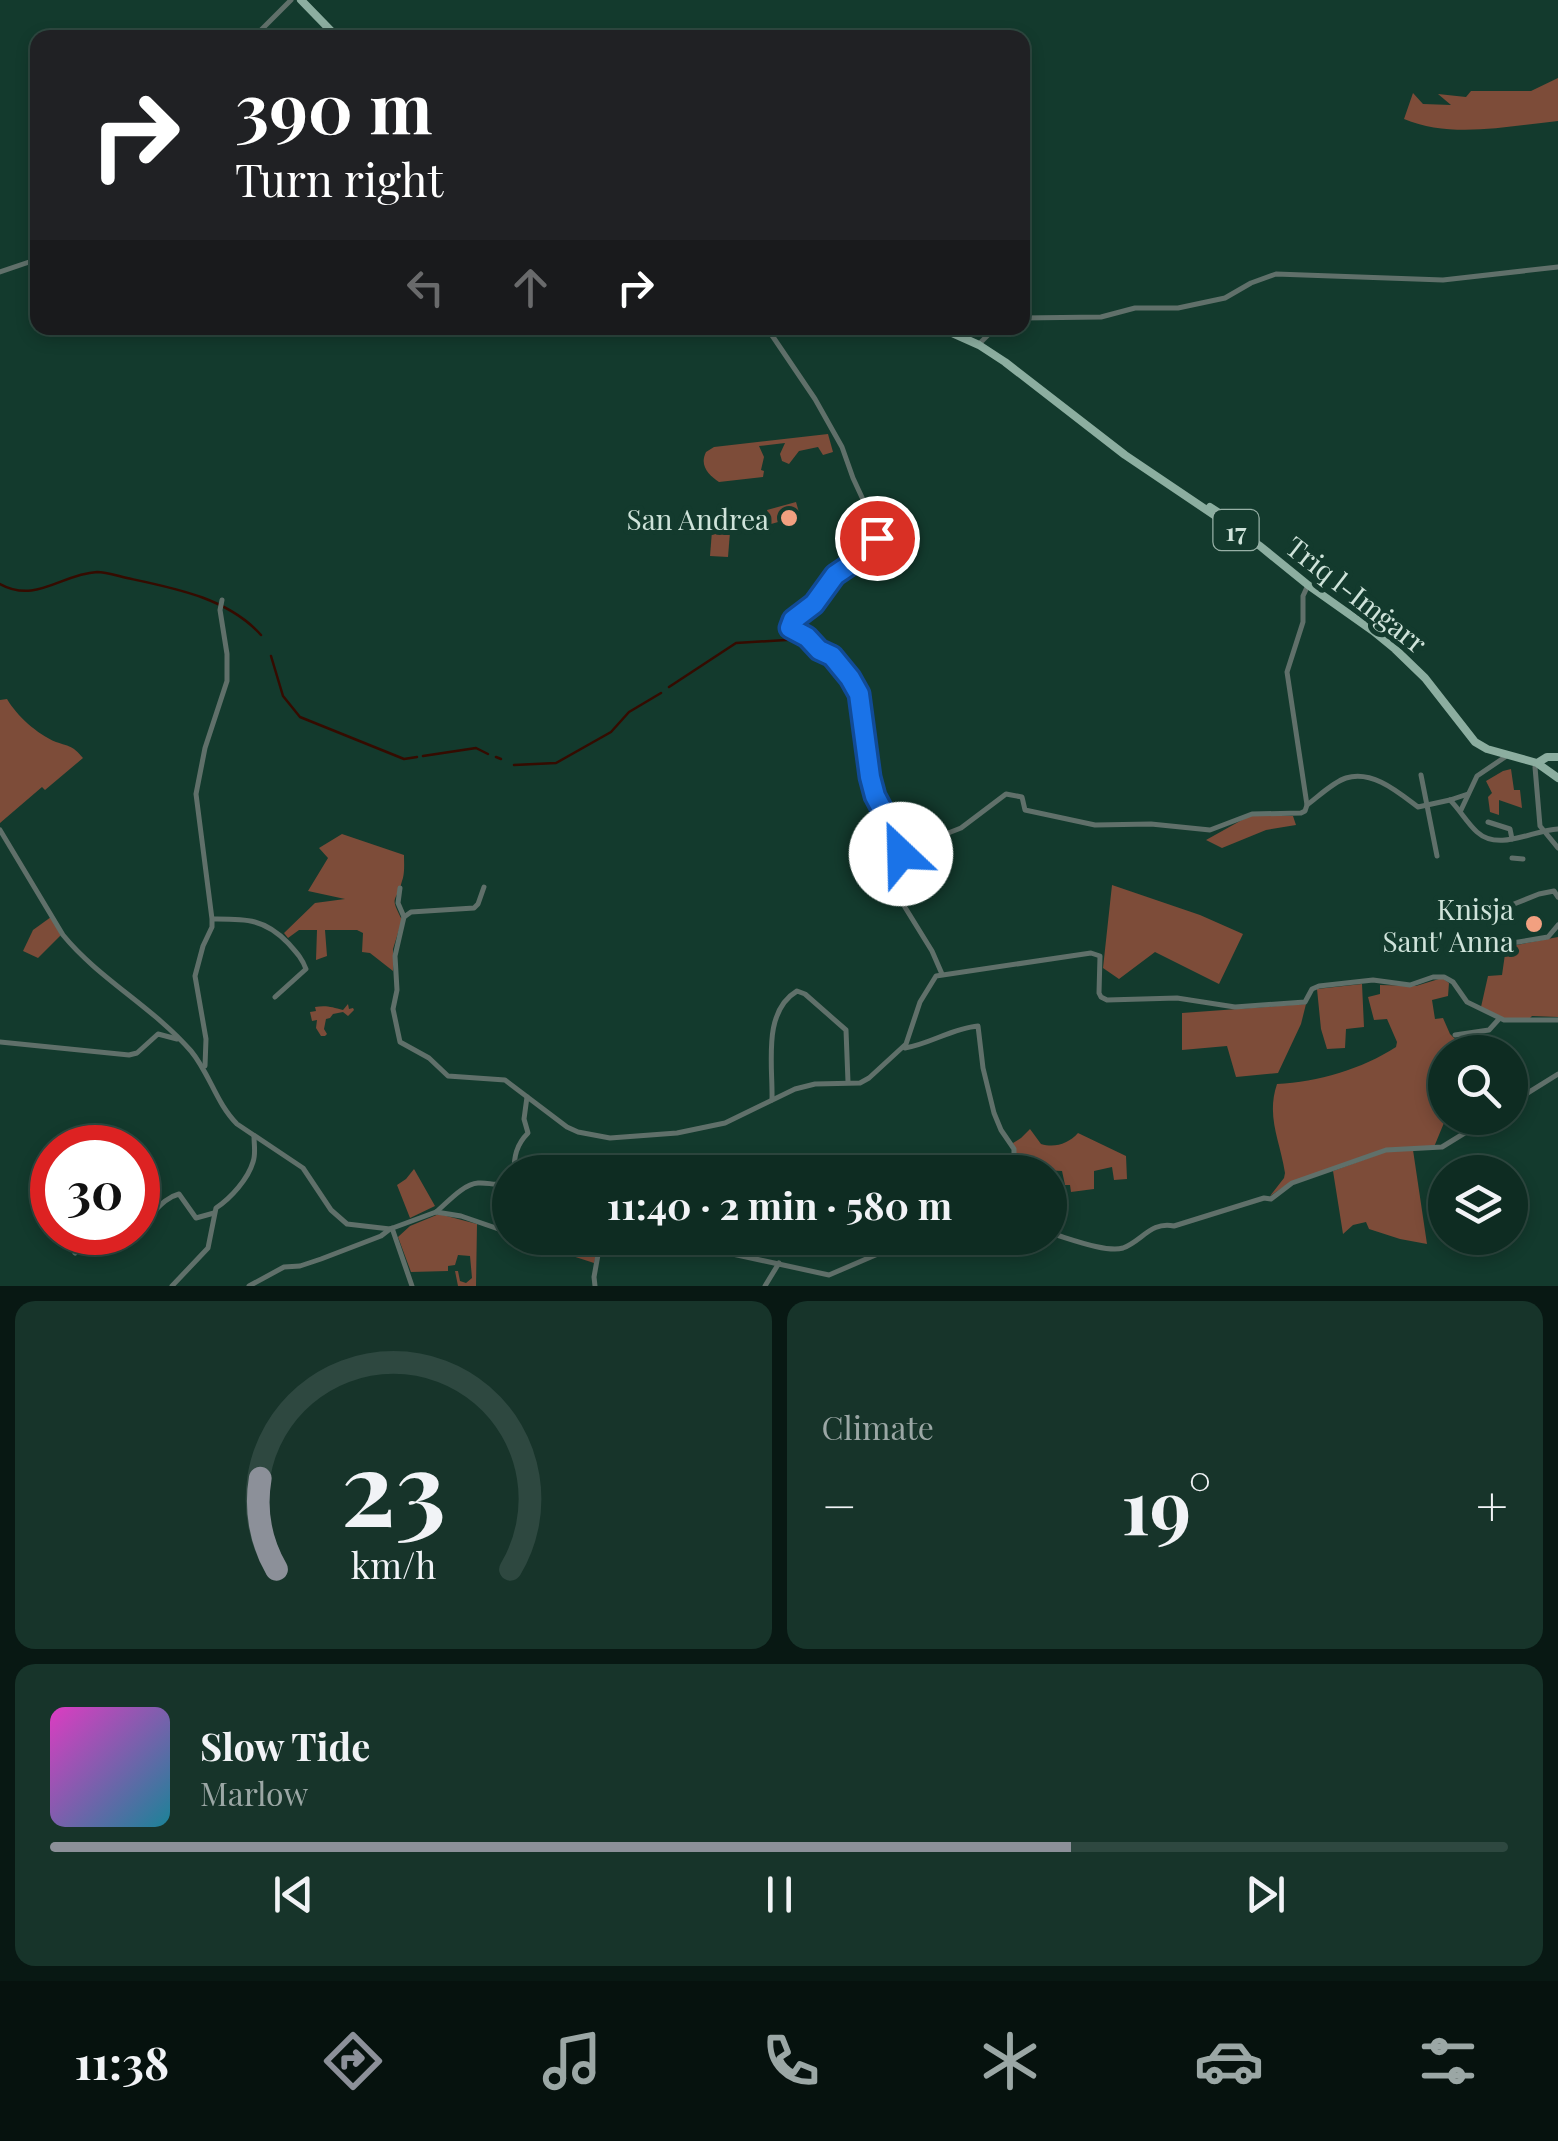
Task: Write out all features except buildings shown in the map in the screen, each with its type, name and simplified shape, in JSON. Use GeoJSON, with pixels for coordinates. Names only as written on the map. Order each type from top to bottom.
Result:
{"type":"FeatureCollection","features":[{"type":"Feature","properties":{"kind":"main road"},"geometry":{"type":"LineString","coordinates":[[296,0],[328,30]]}},
{"type":"Feature","properties":{"kind":"main road","name":"Triq l-Imġarr"},"geometry":{"type":"LineString","coordinates":[[957,335],[1005,362],[1125,454],[1260,546],[1395,648],[1436,690],[1475,742],[1487,749],[1538,762]]}},
{"type":"Feature","properties":{"kind":"main road","name":"Triq l-Imġarr"},"geometry":{"type":"LineString","coordinates":[[968,335],[1008,357],[1104,434],[1234,523],[1386,637],[1428,675],[1478,739],[1538,762]]}},
{"type":"Feature","properties":{"kind":"main road"},"geometry":{"type":"LineString","coordinates":[[1558,756],[1538,762],[1558,776]]}},
{"type":"Feature","properties":{"kind":"street"},"geometry":{"type":"LineString","coordinates":[[262,30],[296,0]]}},
{"type":"Feature","properties":{"kind":"street"},"geometry":{"type":"LineString","coordinates":[[0,272],[30,262]]}},
{"type":"Feature","properties":{"kind":"street"},"geometry":{"type":"LineString","coordinates":[[1030,318],[1101,317],[1135,308],[1178,308],[1224,298],[1276,274],[1443,280],[1558,267]]}},
{"type":"Feature","properties":{"kind":"street"},"geometry":{"type":"LineString","coordinates":[[772,335],[842,447],[878,532],[872,550],[835,575],[814,604],[793,620],[790,630],[832,656],[859,694],[875,796],[902,851]]}},
{"type":"Feature","properties":{"kind":"street"},"geometry":{"type":"LineString","coordinates":[[981,342],[988,335]]}},
{"type":"Feature","properties":{"kind":"street"},"geometry":{"type":"LineString","coordinates":[[942,974],[890,882],[890,872],[902,851],[961,828],[1006,794],[1022,797],[1026,810],[1090,825],[1150,824],[1210,830],[1252,814],[1305,811],[1287,672],[1303,622],[1303,596],[1308,586]]}},
{"type":"Feature","properties":{"kind":"street"},"geometry":{"type":"LineString","coordinates":[[205,1070],[206,1039],[195,976],[212,918],[196,794],[205,748],[227,681],[222,600]]}},
{"type":"Feature","properties":{"kind":"street"},"geometry":{"type":"LineString","coordinates":[[1461,810],[1477,776],[1508,755]]}},
{"type":"Feature","properties":{"kind":"street"},"geometry":{"type":"LineString","coordinates":[[1538,762],[1535,767],[1542,830],[1558,848]]}},
{"type":"Feature","properties":{"kind":"street"},"geometry":{"type":"LineString","coordinates":[[1421,775],[1437,856]]}},
{"type":"Feature","properties":{"kind":"street"},"geometry":{"type":"LineString","coordinates":[[1307,805],[1343,779],[1356,777],[1386,784],[1418,806],[1468,794]]}},
{"type":"Feature","properties":{"kind":"street"},"geometry":{"type":"LineString","coordinates":[[1450,800],[1480,835],[1505,841],[1558,828]]}},
{"type":"Feature","properties":{"kind":"street"},"geometry":{"type":"LineString","coordinates":[[1488,822],[1510,829],[1512,839]]}},
{"type":"Feature","properties":{"kind":"street"},"geometry":{"type":"LineString","coordinates":[[0,830],[74,948],[180,1040],[205,1070],[230,1117],[303,1168],[341,1220],[347,1224],[391,1228]]}},
{"type":"Feature","properties":{"kind":"street"},"geometry":{"type":"LineString","coordinates":[[1512,858],[1523,859]]}},
{"type":"Feature","properties":{"kind":"street"},"geometry":{"type":"LineString","coordinates":[[404,917],[411,912],[472,908],[478,904],[484,887]]}},
{"type":"Feature","properties":{"kind":"street"},"geometry":{"type":"LineString","coordinates":[[400,888],[398,904],[404,917],[396,956],[393,1009],[400,1042],[429,1058],[448,1076],[505,1080],[578,1132],[610,1138],[677,1133],[724,1123],[795,1089],[865,1081],[904,1048],[922,999],[936,976],[1095,953],[1100,956],[1099,993],[1104,999],[1178,998],[1235,1007],[1303,1002],[1313,988],[1323,986],[1372,980],[1410,984],[1440,977],[1452,982],[1467,1002],[1499,1019],[1558,1020]]}},
{"type":"Feature","properties":{"kind":"street"},"geometry":{"type":"LineString","coordinates":[[1514,904],[1554,891],[1558,897]]}},
{"type":"Feature","properties":{"kind":"street"},"geometry":{"type":"LineString","coordinates":[[212,918],[262,924],[301,956],[306,969],[275,997]]}},
{"type":"Feature","properties":{"kind":"street"},"geometry":{"type":"LineString","coordinates":[[1506,944],[1548,937],[1558,925]]}},
{"type":"Feature","properties":{"kind":"street"},"geometry":{"type":"LineString","coordinates":[[772,1100],[771,1030],[794,991],[805,994],[846,1030],[848,1082]]}},
{"type":"Feature","properties":{"kind":"street"},"geometry":{"type":"LineString","coordinates":[[1456,1034],[1489,1030],[1499,1019]]}},
{"type":"Feature","properties":{"kind":"street"},"geometry":{"type":"LineString","coordinates":[[904,1048],[978,1026],[994,1113],[1014,1155]]}},
{"type":"Feature","properties":{"kind":"street"},"geometry":{"type":"LineString","coordinates":[[0,1042],[129,1055],[137,1053],[158,1034],[180,1040]]}},
{"type":"Feature","properties":{"kind":"street"},"geometry":{"type":"LineString","coordinates":[[1528,1093],[1558,1074]]}},
{"type":"Feature","properties":{"kind":"street"},"geometry":{"type":"LineString","coordinates":[[515,1155],[520,1140],[528,1133],[524,1119],[527,1097]]}},
{"type":"Feature","properties":{"kind":"street"},"geometry":{"type":"LineString","coordinates":[[1067,1237],[1117,1249],[1164,1224],[1174,1226],[1264,1198],[1272,1199],[1292,1183],[1386,1150],[1442,1147],[1461,1135]]}},
{"type":"Feature","properties":{"kind":"street"},"geometry":{"type":"LineString","coordinates":[[172,1286],[208,1248],[216,1208],[229,1200],[252,1166],[254,1136]]}},
{"type":"Feature","properties":{"kind":"street"},"geometry":{"type":"LineString","coordinates":[[250,1286],[284,1267],[321,1260],[436,1212],[469,1186],[492,1186]]}},
{"type":"Feature","properties":{"kind":"street"},"geometry":{"type":"LineString","coordinates":[[160,1203],[180,1194],[196,1218],[215,1212]]}},
{"type":"Feature","properties":{"kind":"street"},"geometry":{"type":"LineString","coordinates":[[436,1212],[492,1227]]}},
{"type":"Feature","properties":{"kind":"street"},"geometry":{"type":"LineString","coordinates":[[391,1228],[412,1286]]}},
{"type":"Feature","properties":{"kind":"street"},"geometry":{"type":"LineString","coordinates":[[595,1286],[598,1255]]}},
{"type":"Feature","properties":{"kind":"street"},"geometry":{"type":"LineString","coordinates":[[729,1255],[829,1274],[874,1255]]}},
{"type":"Feature","properties":{"kind":"street"},"geometry":{"type":"LineString","coordinates":[[766,1286],[780,1263]]}},
{"type":"Feature","properties":{"kind":"shaded area"},"geometry":{"type":"Polygon","coordinates":[[[1558,78],[1558,121],[1460,130],[1404,119],[1413,93],[1423,104],[1451,105],[1438,94],[1466,97],[1471,91],[1531,91],[1558,78]]]}},
{"type":"Feature","properties":{"kind":"shaded area"},"geometry":{"type":"Polygon","coordinates":[[[828,434],[833,452],[823,455],[818,447],[799,451],[789,464],[782,461],[780,454],[785,443],[759,446],[764,457],[763,477],[719,482],[704,466],[706,452],[714,447],[828,434]]]}},
{"type":"Feature","properties":{"kind":"shaded area"},"geometry":{"type":"Polygon","coordinates":[[[796,502],[800,516],[771,524],[767,510],[796,502]]]}},
{"type":"Feature","properties":{"kind":"shaded area"},"geometry":{"type":"Polygon","coordinates":[[[712,531],[730,532],[728,557],[710,556],[712,531]]]}},
{"type":"Feature","properties":{"kind":"shaded area"},"geometry":{"type":"Polygon","coordinates":[[[7,699],[35,729],[83,758],[0,823],[0,700],[7,699]]]}},
{"type":"Feature","properties":{"kind":"shaded area"},"geometry":{"type":"Polygon","coordinates":[[[1511,769],[1522,808],[1499,800],[1499,815],[1490,812],[1488,797],[1492,793],[1486,781],[1511,769]]]}},
{"type":"Feature","properties":{"kind":"shaded area"},"geometry":{"type":"Polygon","coordinates":[[[1249,816],[1293,816],[1296,825],[1266,830],[1222,848],[1206,840],[1249,816]]]}},
{"type":"Feature","properties":{"kind":"shaded area"},"geometry":{"type":"Polygon","coordinates":[[[342,834],[404,855],[403,878],[395,899],[402,920],[393,949],[393,971],[370,953],[362,952],[363,933],[357,930],[325,930],[327,956],[316,960],[317,930],[299,930],[288,938],[284,933],[315,903],[345,899],[308,891],[328,858],[319,848],[342,834]]]}},
{"type":"Feature","properties":{"kind":"shaded area"},"geometry":{"type":"Polygon","coordinates":[[[1112,885],[1243,934],[1219,984],[1155,952],[1119,979],[1103,968],[1112,885]]]}},
{"type":"Feature","properties":{"kind":"shaded area"},"geometry":{"type":"Polygon","coordinates":[[[51,917],[61,935],[38,958],[23,951],[33,930],[51,917]]]}},
{"type":"Feature","properties":{"kind":"shaded area"},"geometry":{"type":"Polygon","coordinates":[[[1558,937],[1558,1017],[1506,1020],[1481,1007],[1488,976],[1502,975],[1506,947],[1558,937]]]}},
{"type":"Feature","properties":{"kind":"shaded area"},"geometry":{"type":"Polygon","coordinates":[[[1442,978],[1449,983],[1448,996],[1432,1000],[1435,1019],[1443,1018],[1451,1035],[1428,1035],[1428,1135],[1439,1135],[1434,1147],[1385,1149],[1291,1182],[1270,1196],[1285,1173],[1273,1118],[1277,1084],[1339,1073],[1396,1047],[1387,1019],[1374,1020],[1368,997],[1380,994],[1380,985],[1416,986],[1442,978]]]}},
{"type":"Feature","properties":{"kind":"shaded area"},"geometry":{"type":"Polygon","coordinates":[[[1362,984],[1364,1027],[1346,1029],[1345,1048],[1327,1049],[1317,989],[1362,984]]]}},
{"type":"Feature","properties":{"kind":"shaded area"},"geometry":{"type":"Polygon","coordinates":[[[348,1004],[354,1010],[348,1016],[343,1012],[326,1019],[327,1034],[321,1036],[317,1020],[312,1021],[310,1012],[322,1006],[343,1010],[348,1004]]]}},
{"type":"Feature","properties":{"kind":"shaded area"},"geometry":{"type":"Polygon","coordinates":[[[1306,1004],[1278,1073],[1236,1077],[1227,1046],[1182,1050],[1182,1013],[1306,1004]]]}},
{"type":"Feature","properties":{"kind":"shaded area"},"geometry":{"type":"Polygon","coordinates":[[[1030,1129],[1041,1144],[1051,1146],[1078,1133],[1126,1156],[1127,1179],[1114,1180],[1112,1167],[1094,1171],[1094,1189],[1071,1192],[1067,1185],[1067,1155],[1016,1155],[1013,1143],[1030,1129]]]}},
{"type":"Feature","properties":{"kind":"shaded area"},"geometry":{"type":"Polygon","coordinates":[[[1413,1150],[1427,1244],[1369,1229],[1366,1222],[1353,1225],[1343,1234],[1333,1171],[1385,1152],[1413,1150]]]}},
{"type":"Feature","properties":{"kind":"shaded area"},"geometry":{"type":"Polygon","coordinates":[[[414,1169],[435,1206],[410,1218],[397,1185],[414,1169]]]}},
{"type":"Feature","properties":{"kind":"shaded area"},"geometry":{"type":"Polygon","coordinates":[[[439,1214],[477,1224],[476,1286],[458,1286],[455,1271],[460,1281],[466,1283],[472,1278],[470,1256],[458,1255],[448,1271],[411,1272],[398,1237],[410,1226],[439,1214]]]}},
{"type":"Feature","properties":{"kind":"shaded area"},"geometry":{"type":"Polygon","coordinates":[[[569,1255],[596,1255],[594,1263],[569,1255]]]}},
{"type":"Feature","properties":{"kind":"waterway"},"geometry":{"type":"LineString","coordinates":[[0,584],[37,590],[84,574],[108,573],[199,596],[233,612],[261,635]]}},
{"type":"Feature","properties":{"kind":"waterway"},"geometry":{"type":"LineString","coordinates":[[669,687],[736,643],[802,639]]}},
{"type":"Feature","properties":{"kind":"waterway"},"geometry":{"type":"LineString","coordinates":[[271,656],[283,696],[300,717],[404,759],[417,757]]}},
{"type":"Feature","properties":{"kind":"waterway"},"geometry":{"type":"LineString","coordinates":[[514,765],[556,763],[611,732],[629,712],[661,693]]}},
{"type":"Feature","properties":{"kind":"waterway"},"geometry":{"type":"LineString","coordinates":[[423,756],[476,748],[488,754]]}},
{"type":"Feature","properties":{"kind":"waterway"},"geometry":{"type":"LineString","coordinates":[[496,757],[501,759]]}},
{"type":"Feature","properties":{"kind":"place","name":"San Andrea"},"geometry":{"type":"Point","coordinates":[789,518]}},
{"type":"Feature","properties":{"kind":"place","name":"Knisja Sant' Anna"},"geometry":{"type":"Point","coordinates":[1534,924]}},
{"type":"Feature","properties":{"kind":"route"},"geometry":{"type":"LineString","coordinates":[[877,538],[872,550],[835,575],[814,604],[790,623],[790,628],[832,656],[859,694],[870,777],[875,796],[900,843],[901,854]]}}]}
